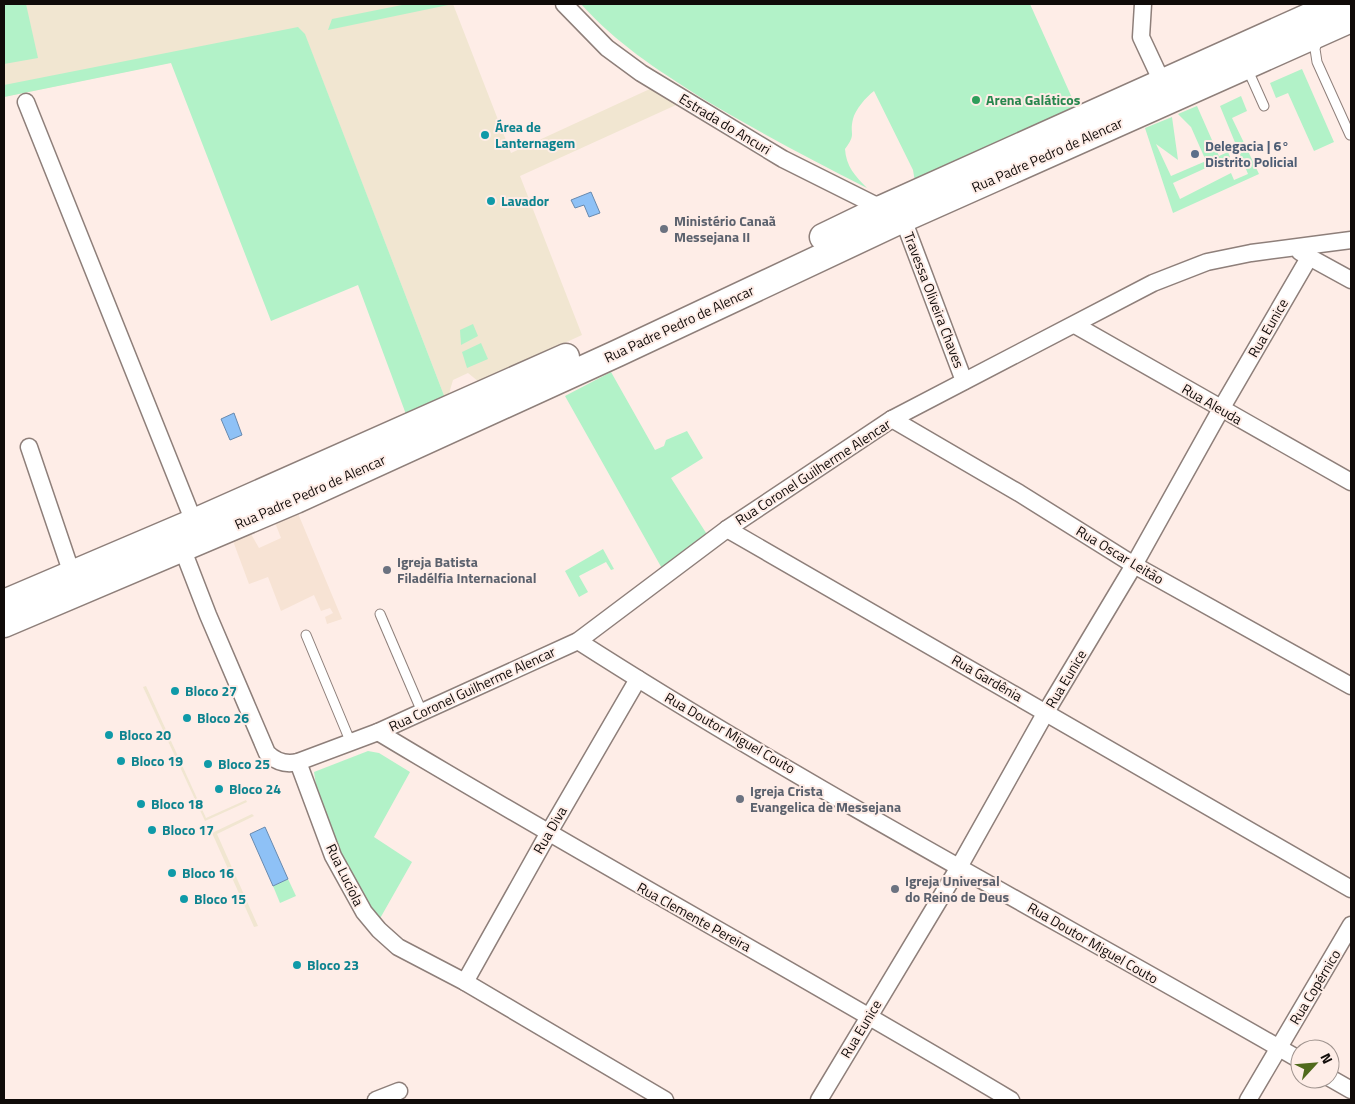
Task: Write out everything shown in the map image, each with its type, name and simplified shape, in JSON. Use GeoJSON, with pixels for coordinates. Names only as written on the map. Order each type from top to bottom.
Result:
{"type":"FeatureCollection","features":[{"type":"Feature","properties":{"kind":"main road","name":"Rua Padre Pedro de Alencar"},"geometry":{"type":"LineString","coordinates":[[4,603],[72,574],[183,533],[296,500],[484,403],[893,214],[1229,66],[1328,12],[1351,18]]}},
{"type":"Feature","properties":{"kind":"main road","name":"Rua Padre Pedro de Alencar"},"geometry":{"type":"LineString","coordinates":[[893,214],[1162,82],[1229,66]]}},
{"type":"Feature","properties":{"kind":"main road","name":"Rua Padre Pedro de Alencar"},"geometry":{"type":"LineString","coordinates":[[4,624],[183,533]]}},
{"type":"Feature","properties":{"kind":"street","name":"Estrada do Ancuri"},"geometry":{"type":"LineString","coordinates":[[564,4],[607,48],[642,73],[783,159],[893,214]]}},
{"type":"Feature","properties":{"kind":"street"},"geometry":{"type":"LineString","coordinates":[[1143,4],[1141,38],[1162,82]]}},
{"type":"Feature","properties":{"kind":"street"},"geometry":{"type":"LineString","coordinates":[[26,102],[183,533],[208,615],[268,753],[279,761],[289,764],[298,762]]}},
{"type":"Feature","properties":{"kind":"street","name":"Travessa Oliveira Chaves"},"geometry":{"type":"LineString","coordinates":[[893,214],[964,381]]}},
{"type":"Feature","properties":{"kind":"street","name":"Rua Coronel Guilherme Alencar"},"geometry":{"type":"LineString","coordinates":[[298,762],[378,732],[578,640],[727,529],[892,419],[1153,283],[1207,262],[1292,247],[1351,240]]}},
{"type":"Feature","properties":{"kind":"street"},"geometry":{"type":"LineString","coordinates":[[1292,247],[1351,280]]}},
{"type":"Feature","properties":{"kind":"street","name":"Rua Eunice"},"geometry":{"type":"LineString","coordinates":[[819,1100],[959,867],[1046,712],[1134,565],[1221,409],[1310,256]]}},
{"type":"Feature","properties":{"kind":"street","name":"Rua Aleuda"},"geometry":{"type":"LineString","coordinates":[[1075,325],[1351,482]]}},
{"type":"Feature","properties":{"kind":"street","name":"Rua Oscar Leitão"},"geometry":{"type":"LineString","coordinates":[[892,419],[1019,493],[1134,565],[1351,686]]}},
{"type":"Feature","properties":{"kind":"street"},"geometry":{"type":"LineString","coordinates":[[28,447],[72,574]]}},
{"type":"Feature","properties":{"kind":"street","name":"Rua Gardênia"},"geometry":{"type":"LineString","coordinates":[[727,529],[1351,889]]}},
{"type":"Feature","properties":{"kind":"street","name":"Rua Doutor Miguel Couto"},"geometry":{"type":"LineString","coordinates":[[578,640],[638,679],[959,867],[1290,1055]]}},
{"type":"Feature","properties":{"kind":"street","name":"Rua Diva"},"geometry":{"type":"LineString","coordinates":[[465,982],[638,679]]}},
{"type":"Feature","properties":{"kind":"street","name":"Rua Clemente Pereira"},"geometry":{"type":"LineString","coordinates":[[378,732],[548,834],[869,1015],[1011,1100]]}},
{"type":"Feature","properties":{"kind":"street","name":"Rua Lucíola"},"geometry":{"type":"LineString","coordinates":[[298,762],[333,856],[364,912],[398,947],[465,982],[665,1100]]}},
{"type":"Feature","properties":{"kind":"street","name":"Rua Copérnico"},"geometry":{"type":"LineString","coordinates":[[1248,1100],[1351,925]]}},
{"type":"Feature","properties":{"kind":"street"},"geometry":{"type":"LineString","coordinates":[[1340,1084],[1351,1090]]}},
{"type":"Feature","properties":{"kind":"street"},"geometry":{"type":"LineString","coordinates":[[376,1100],[399,1091]]}},
{"type":"Feature","properties":{"kind":"lane"},"geometry":{"type":"LineString","coordinates":[[1328,12],[1317,41],[1315,56],[1350,135]]}},
{"type":"Feature","properties":{"kind":"lane"},"geometry":{"type":"LineString","coordinates":[[1229,66],[1264,106]]}},
{"type":"Feature","properties":{"kind":"lane"},"geometry":{"type":"LineString","coordinates":[[380,614],[422,712]]}},
{"type":"Feature","properties":{"kind":"lane"},"geometry":{"type":"LineString","coordinates":[[306,635],[351,743]]}},
{"type":"Feature","properties":{"kind":"shaded area"},"geometry":{"type":"Polygon","coordinates":[[[4,4],[453,4],[511,153],[652,88],[676,105],[520,176],[582,335],[479,382],[468,373],[453,380],[448,397],[445,398],[305,35],[4,97],[4,4]]]}},
{"type":"Feature","properties":{"kind":"shaded area"},"geometry":{"type":"Polygon","coordinates":[[[297,511],[342,619],[327,624],[325,617],[333,613],[330,608],[321,611],[314,595],[281,611],[268,577],[249,584],[233,541],[251,534],[259,548],[281,538],[274,520],[297,511]]]}},
{"type":"Feature","properties":{"kind":"shaded area"},"geometry":{"type":"Polygon","coordinates":[[[146,686],[206,818],[246,800],[247,802],[205,821],[143,687],[146,686]]]}},
{"type":"Feature","properties":{"kind":"shaded area"},"geometry":{"type":"Polygon","coordinates":[[[252,814],[254,816],[217,834],[258,926],[254,927],[212,833],[252,814]]]}},
{"type":"Feature","properties":{"kind":"green space"},"geometry":{"type":"Polygon","coordinates":[[[4,4],[26,4],[38,58],[4,64],[4,4]]]}},
{"type":"Feature","properties":{"kind":"green space"},"geometry":{"type":"Polygon","coordinates":[[[407,4],[453,4],[328,30],[332,19],[407,4]]]}},
{"type":"Feature","properties":{"kind":"green space"},"geometry":{"type":"Polygon","coordinates":[[[581,4],[1030,4],[1077,109],[915,182],[913,170],[874,91],[864,100],[856,112],[852,124],[852,137],[845,149],[847,161],[852,170],[867,188],[783,144],[700,97],[623,43],[581,4]]]}},
{"type":"Feature","properties":{"kind":"green space"},"geometry":{"type":"Polygon","coordinates":[[[298,27],[305,34],[445,398],[407,417],[358,285],[271,321],[171,63],[4,97],[4,85],[298,27]]]}},
{"type":"Feature","properties":{"kind":"green space"},"geometry":{"type":"Polygon","coordinates":[[[1302,69],[1334,142],[1314,151],[1288,93],[1276,98],[1270,83],[1302,69]]]}},
{"type":"Feature","properties":{"kind":"green space"},"geometry":{"type":"Polygon","coordinates":[[[1241,96],[1247,111],[1232,118],[1259,174],[1173,213],[1145,128],[1172,117],[1178,160],[1156,144],[1171,176],[1206,161],[1191,127],[1178,114],[1197,106],[1219,156],[1228,152],[1230,157],[1173,183],[1180,199],[1231,173],[1234,180],[1248,174],[1220,106],[1241,96]]]}},
{"type":"Feature","properties":{"kind":"green space"},"geometry":{"type":"Polygon","coordinates":[[[473,324],[478,336],[461,345],[460,330],[473,324]]]}},
{"type":"Feature","properties":{"kind":"green space"},"geometry":{"type":"Polygon","coordinates":[[[481,343],[488,359],[467,368],[462,352],[481,343]]]}},
{"type":"Feature","properties":{"kind":"green space"},"geometry":{"type":"Polygon","coordinates":[[[611,372],[655,450],[664,446],[666,440],[687,431],[703,458],[671,478],[708,536],[664,572],[565,396],[611,372]]]}},
{"type":"Feature","properties":{"kind":"green space"},"geometry":{"type":"Polygon","coordinates":[[[603,549],[614,569],[611,570],[606,562],[579,576],[588,592],[579,597],[565,571],[603,549]]]}},
{"type":"Feature","properties":{"kind":"green space"},"geometry":{"type":"Polygon","coordinates":[[[368,751],[379,753],[410,772],[374,837],[412,862],[378,922],[338,850],[317,791],[314,772],[368,751]]]}},
{"type":"Feature","properties":{"kind":"green space"},"geometry":{"type":"Polygon","coordinates":[[[288,879],[296,896],[280,903],[273,886],[288,879]]]}},
{"type":"Feature","properties":{"kind":"water"},"geometry":{"type":"Polygon","coordinates":[[[591,192],[600,213],[589,217],[584,205],[575,208],[571,200],[591,192]]]}},
{"type":"Feature","properties":{"kind":"water"},"geometry":{"type":"Polygon","coordinates":[[[234,413],[242,435],[230,440],[221,419],[234,413]]]}},
{"type":"Feature","properties":{"kind":"water"},"geometry":{"type":"Polygon","coordinates":[[[265,827],[288,879],[273,886],[250,834],[265,827]]]}},
{"type":"Feature","properties":{"kind":"place","name":"Arena Galáticos"},"geometry":{"type":"Point","coordinates":[976,100]}},
{"type":"Feature","properties":{"kind":"place","name":"Área de Lanternagem"},"geometry":{"type":"Point","coordinates":[485,135]}},
{"type":"Feature","properties":{"kind":"place","name":"Delegacia | 6° Distrito Policial"},"geometry":{"type":"Point","coordinates":[1195,154]}},
{"type":"Feature","properties":{"kind":"place","name":"Lavador"},"geometry":{"type":"Point","coordinates":[491,201]}},
{"type":"Feature","properties":{"kind":"place","name":"Ministério Canaã Messejana II"},"geometry":{"type":"Point","coordinates":[664,229]}},
{"type":"Feature","properties":{"kind":"place","name":"Igreja Batista Filadélfia Internacional"},"geometry":{"type":"Point","coordinates":[387,570]}},
{"type":"Feature","properties":{"kind":"place","name":"Bloco 27"},"geometry":{"type":"Point","coordinates":[175,691]}},
{"type":"Feature","properties":{"kind":"place","name":"Bloco 26"},"geometry":{"type":"Point","coordinates":[187,718]}},
{"type":"Feature","properties":{"kind":"place","name":"Bloco 20"},"geometry":{"type":"Point","coordinates":[109,735]}},
{"type":"Feature","properties":{"kind":"place","name":"Bloco 19"},"geometry":{"type":"Point","coordinates":[121,761]}},
{"type":"Feature","properties":{"kind":"place","name":"Bloco 25"},"geometry":{"type":"Point","coordinates":[208,764]}},
{"type":"Feature","properties":{"kind":"place","name":"Bloco 24"},"geometry":{"type":"Point","coordinates":[219,789]}},
{"type":"Feature","properties":{"kind":"place","name":"Igreja Crista Evangelica de Messejana"},"geometry":{"type":"Point","coordinates":[740,799]}},
{"type":"Feature","properties":{"kind":"place","name":"Bloco 18"},"geometry":{"type":"Point","coordinates":[141,804]}},
{"type":"Feature","properties":{"kind":"place","name":"Bloco 17"},"geometry":{"type":"Point","coordinates":[152,830]}},
{"type":"Feature","properties":{"kind":"place","name":"Bloco 16"},"geometry":{"type":"Point","coordinates":[172,873]}},
{"type":"Feature","properties":{"kind":"place","name":"Igreja Universal do Reino de Deus"},"geometry":{"type":"Point","coordinates":[895,889]}},
{"type":"Feature","properties":{"kind":"place","name":"Bloco 15"},"geometry":{"type":"Point","coordinates":[184,899]}},
{"type":"Feature","properties":{"kind":"place","name":"Bloco 23"},"geometry":{"type":"Point","coordinates":[297,965]}}]}
